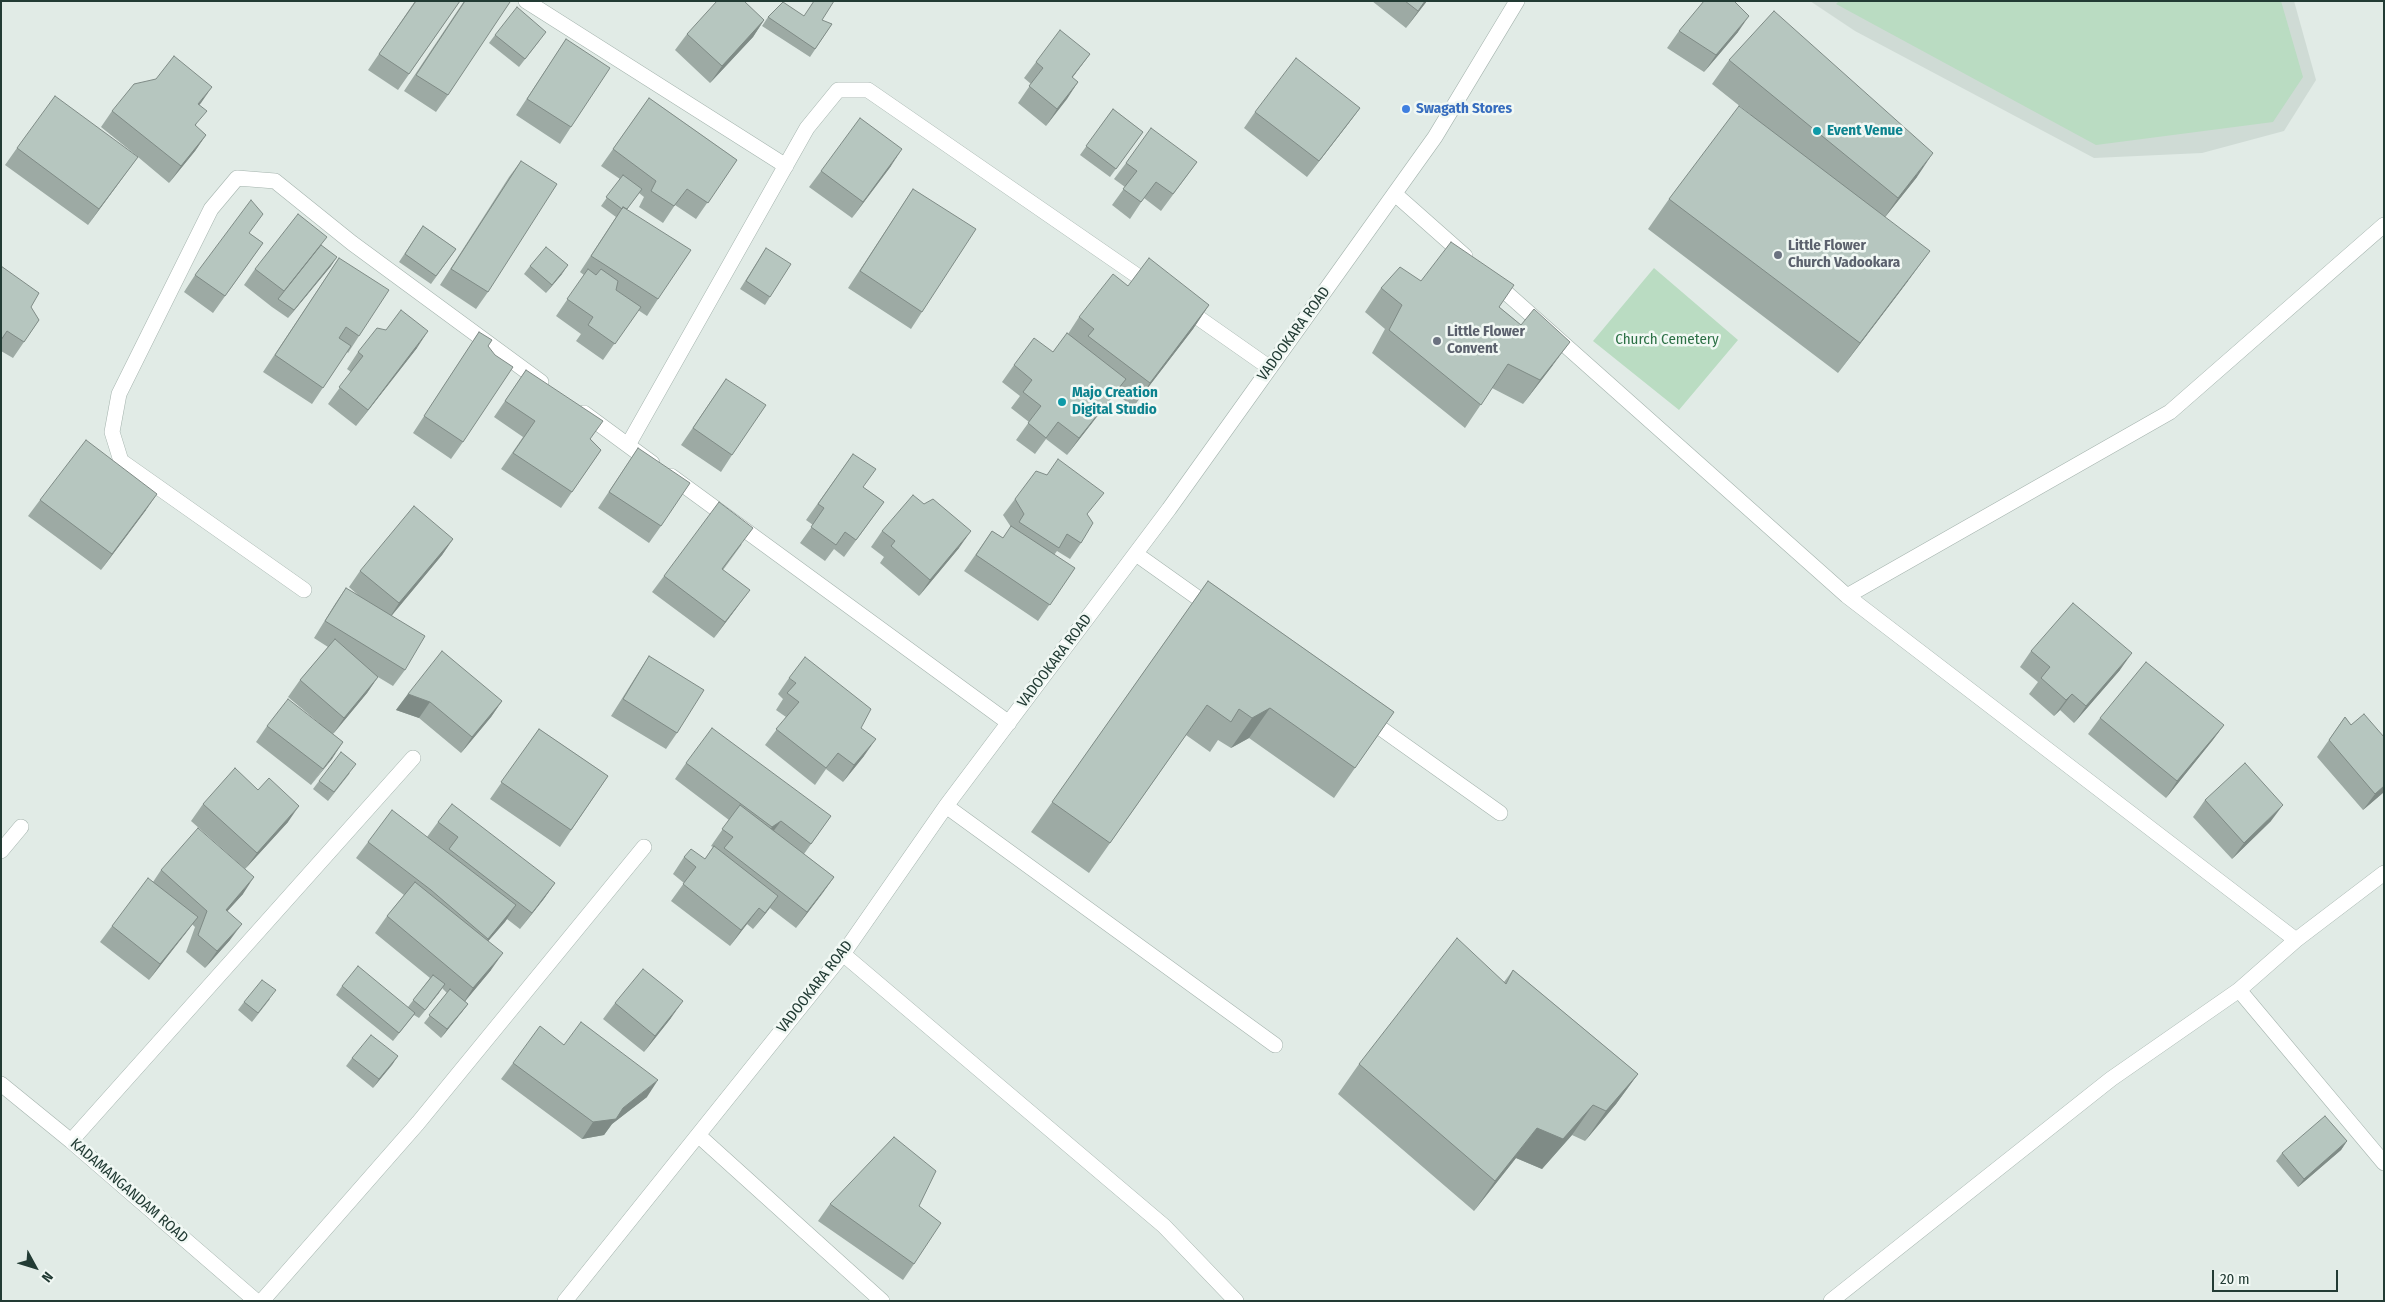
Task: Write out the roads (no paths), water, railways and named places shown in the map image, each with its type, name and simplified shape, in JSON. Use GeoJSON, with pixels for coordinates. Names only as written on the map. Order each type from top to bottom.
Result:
{"type":"FeatureCollection","features":[{"type":"Feature","properties":{"kind":"street"},"geometry":{"type":"LineString","coordinates":[[526,1],[786,166]]}},
{"type":"Feature","properties":{"kind":"street","name":"VADOOKARA ROAD"},"geometry":{"type":"LineString","coordinates":[[565,1301],[843,954],[946,806],[1136,554],[1436,137],[1517,1]]}},
{"type":"Feature","properties":{"kind":"street"},"geometry":{"type":"LineString","coordinates":[[628,445],[807,128],[838,90],[868,90],[1270,368]]}},
{"type":"Feature","properties":{"kind":"street"},"geometry":{"type":"LineString","coordinates":[[304,590],[121,461],[112,432],[119,394],[211,209],[237,178],[274,181],[352,244],[557,393]]}},
{"type":"Feature","properties":{"kind":"street"},"geometry":{"type":"LineString","coordinates":[[1395,194],[1847,596],[2296,940]]}},
{"type":"Feature","properties":{"kind":"street"},"geometry":{"type":"LineString","coordinates":[[1847,596],[2170,412],[2384,225]]}},
{"type":"Feature","properties":{"kind":"street"},"geometry":{"type":"LineString","coordinates":[[573,405],[1009,722]]}},
{"type":"Feature","properties":{"kind":"street"},"geometry":{"type":"LineString","coordinates":[[1136,554],[1225,617]]}},
{"type":"Feature","properties":{"kind":"street"},"geometry":{"type":"LineString","coordinates":[[1354,709],[1500,813]]}},
{"type":"Feature","properties":{"kind":"street"},"geometry":{"type":"LineString","coordinates":[[71,1141],[413,758]]}},
{"type":"Feature","properties":{"kind":"street"},"geometry":{"type":"LineString","coordinates":[[946,806],[1275,1045]]}},
{"type":"Feature","properties":{"kind":"street"},"geometry":{"type":"LineString","coordinates":[[1,850],[21,827]]}},
{"type":"Feature","properties":{"kind":"street"},"geometry":{"type":"LineString","coordinates":[[262,1301],[418,1123],[644,848]]}},
{"type":"Feature","properties":{"kind":"street"},"geometry":{"type":"LineString","coordinates":[[1831,1301],[2111,1079],[2239,990],[2296,940],[2384,873]]}},
{"type":"Feature","properties":{"kind":"street"},"geometry":{"type":"LineString","coordinates":[[843,954],[1164,1226],[1236,1301]]}},
{"type":"Feature","properties":{"kind":"street"},"geometry":{"type":"LineString","coordinates":[[2239,990],[2384,1163]]}},
{"type":"Feature","properties":{"kind":"street","name":"KADAMANGANDAM ROAD"},"geometry":{"type":"LineString","coordinates":[[1,1084],[71,1141],[256,1301]]}},
{"type":"Feature","properties":{"kind":"street"},"geometry":{"type":"LineString","coordinates":[[698,1135],[882,1301]]}},
{"type":"Feature","properties":{"kind":"place","name":"Swagath Stores"},"geometry":{"type":"Point","coordinates":[1406,109]}},
{"type":"Feature","properties":{"kind":"place","name":"Event Venue"},"geometry":{"type":"Point","coordinates":[1817,131]}},
{"type":"Feature","properties":{"kind":"place","name":"Little Flower Church Vadookara"},"geometry":{"type":"Point","coordinates":[1778,255]}},
{"type":"Feature","properties":{"kind":"place","name":"Little Flower Convent"},"geometry":{"type":"Point","coordinates":[1437,341]}},
{"type":"Feature","properties":{"kind":"place","name":"Majo Creation Digital Studio"},"geometry":{"type":"Point","coordinates":[1062,402]}},
{"type":"Feature","properties":{"kind":"park label","name":"Church Cemetery"},"geometry":{"type":"Point","coordinates":[1667,340]}}]}
